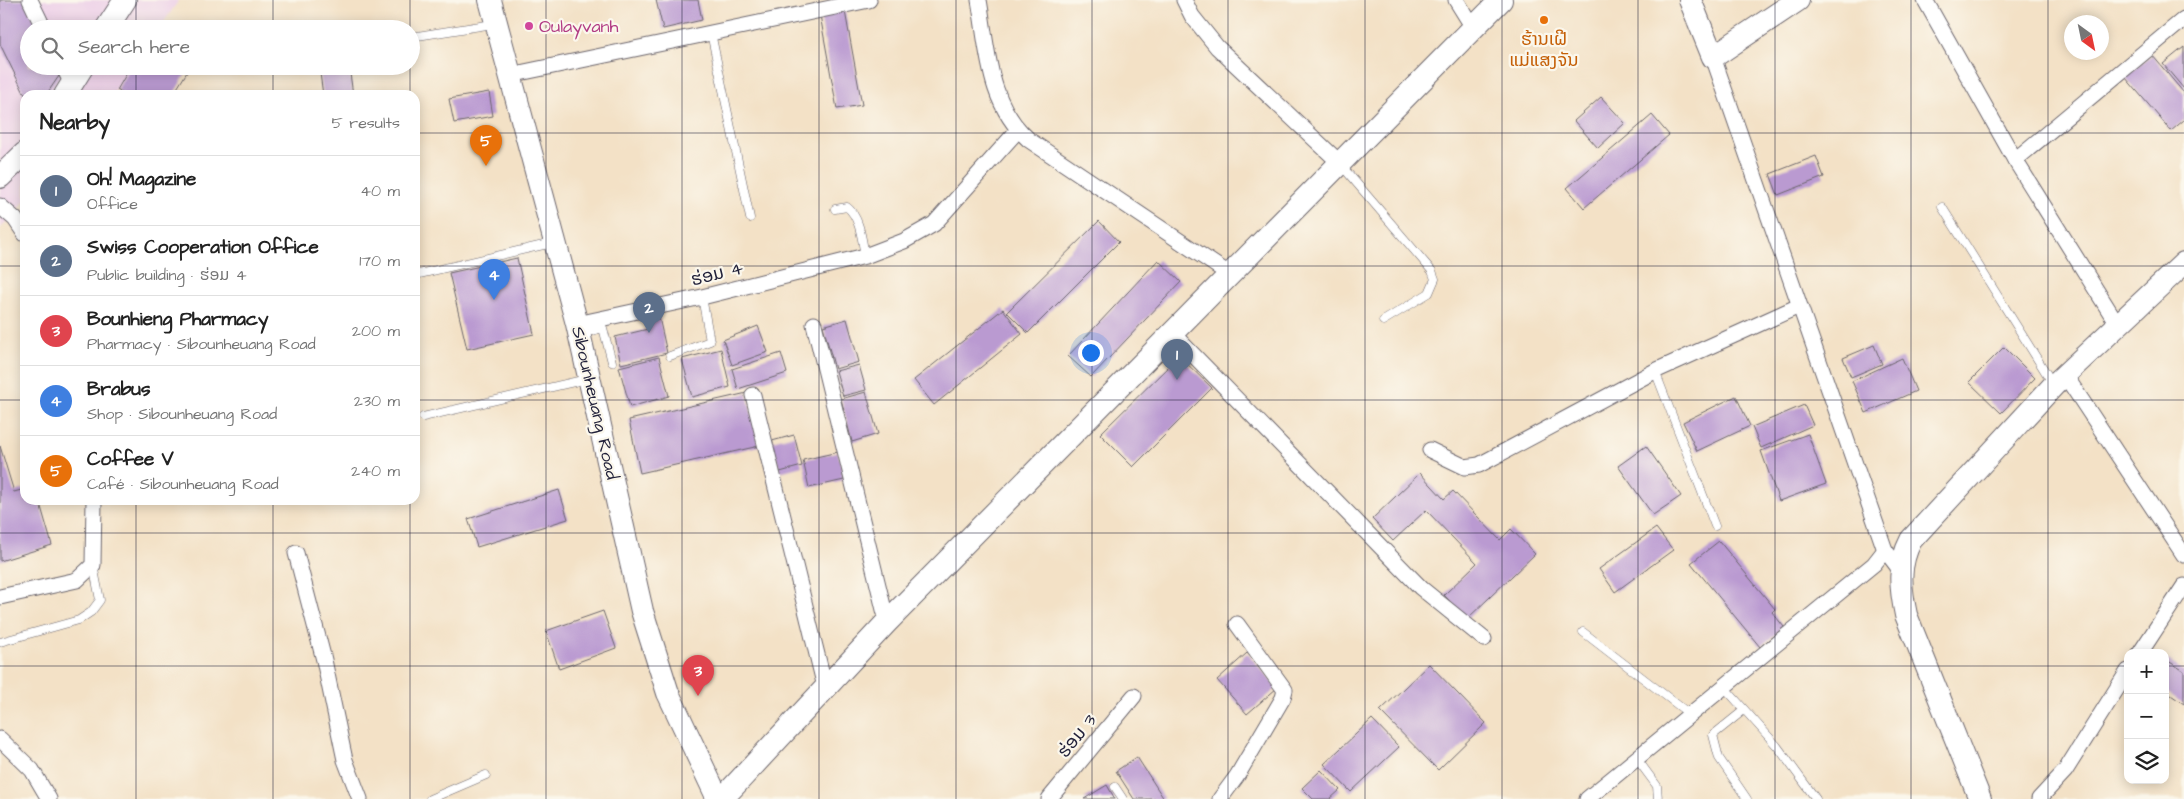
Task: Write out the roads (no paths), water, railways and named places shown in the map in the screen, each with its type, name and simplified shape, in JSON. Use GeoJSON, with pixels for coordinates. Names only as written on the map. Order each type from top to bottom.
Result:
{"type":"FeatureCollection","features":[{"type":"Feature","properties":{"kind":"street"},"geometry":{"type":"LineString","coordinates":[[30,0],[40,20]]}},
{"type":"Feature","properties":{"kind":"street"},"geometry":{"type":"LineString","coordinates":[[112,20],[125,0]]}},
{"type":"Feature","properties":{"kind":"street","name":"Sibounheuang Road"},"geometry":{"type":"LineString","coordinates":[[490,0],[578,329],[642,611],[668,693],[718,799]]}},
{"type":"Feature","properties":{"kind":"street"},"geometry":{"type":"LineString","coordinates":[[510,75],[869,0]]}},
{"type":"Feature","properties":{"kind":"street"},"geometry":{"type":"LineString","coordinates":[[979,0],[996,94],[1005,112],[1018,130],[1029,140],[1229,274]]}},
{"type":"Feature","properties":{"kind":"street"},"geometry":{"type":"LineString","coordinates":[[1184,0],[1192,16],[1217,47],[1340,164]]}},
{"type":"Feature","properties":{"kind":"street"},"geometry":{"type":"LineString","coordinates":[[1456,0],[1474,28]]}},
{"type":"Feature","properties":{"kind":"street"},"geometry":{"type":"LineString","coordinates":[[722,799],[887,622],[1501,0]]}},
{"type":"Feature","properties":{"kind":"street"},"geometry":{"type":"LineString","coordinates":[[1690,0],[1713,57],[1885,550],[1901,571]]}},
{"type":"Feature","properties":{"kind":"street"},"geometry":{"type":"LineString","coordinates":[[1713,57],[1798,0]]}},
{"type":"Feature","properties":{"kind":"street"},"geometry":{"type":"LineString","coordinates":[[1925,0],[2015,160],[2118,325]]}},
{"type":"Feature","properties":{"kind":"street"},"geometry":{"type":"LineString","coordinates":[[2015,160],[2184,19]]}},
{"type":"Feature","properties":{"kind":"street","name":"ຮ່ອມ 4"},"geometry":{"type":"LineString","coordinates":[[578,329],[866,256],[904,241],[934,224],[1018,130]]}},
{"type":"Feature","properties":{"kind":"street"},"geometry":{"type":"LineString","coordinates":[[0,206],[15,219],[20,226]]}},
{"type":"Feature","properties":{"kind":"street"},"geometry":{"type":"LineString","coordinates":[[1980,799],[1906,614],[1901,571],[1903,555],[1910,540],[2059,380],[2184,263]]}},
{"type":"Feature","properties":{"kind":"street"},"geometry":{"type":"LineString","coordinates":[[1430,450],[1466,467],[1479,465],[1655,371],[1799,306]]}},
{"type":"Feature","properties":{"kind":"street"},"geometry":{"type":"LineString","coordinates":[[814,324],[887,622]]}},
{"type":"Feature","properties":{"kind":"street"},"geometry":{"type":"LineString","coordinates":[[1172,333],[1421,588],[1484,639]]}},
{"type":"Feature","properties":{"kind":"street"},"geometry":{"type":"LineString","coordinates":[[2059,380],[2184,555]]}},
{"type":"Feature","properties":{"kind":"street"},"geometry":{"type":"LineString","coordinates":[[753,395],[825,687]]}},
{"type":"Feature","properties":{"kind":"street"},"geometry":{"type":"LineString","coordinates":[[0,598],[77,580],[93,565],[94,505]]}},
{"type":"Feature","properties":{"kind":"street"},"geometry":{"type":"LineString","coordinates":[[1588,799],[1692,716],[1874,564],[1885,550]]}},
{"type":"Feature","properties":{"kind":"street"},"geometry":{"type":"LineString","coordinates":[[296,554],[324,660],[345,760],[360,799]]}},
{"type":"Feature","properties":{"kind":"street"},"geometry":{"type":"LineString","coordinates":[[2143,649],[2184,586]]}},
{"type":"Feature","properties":{"kind":"street"},"geometry":{"type":"LineString","coordinates":[[1220,799],[1237,776],[1283,698],[1285,690],[1237,624]]}},
{"type":"Feature","properties":{"kind":"street"},"geometry":{"type":"LineString","coordinates":[[2039,799],[2065,770],[2124,677]]}},
{"type":"Feature","properties":{"kind":"street","name":"ຮ່ອມ 3"},"geometry":{"type":"LineString","coordinates":[[1049,799],[1134,696]]}},
{"type":"Feature","properties":{"kind":"street"},"geometry":{"type":"LineString","coordinates":[[0,739],[32,770],[49,799]]}},
{"type":"Feature","properties":{"kind":"lane"},"geometry":{"type":"LineString","coordinates":[[420,35],[497,24]]}},
{"type":"Feature","properties":{"kind":"lane"},"geometry":{"type":"LineString","coordinates":[[711,33],[750,218]]}},
{"type":"Feature","properties":{"kind":"lane"},"geometry":{"type":"LineString","coordinates":[[1340,164],[1432,271],[1435,279],[1429,293],[1383,321]]}},
{"type":"Feature","properties":{"kind":"lane"},"geometry":{"type":"LineString","coordinates":[[835,209],[847,207],[853,211],[861,233],[866,256]]}},
{"type":"Feature","properties":{"kind":"lane"},"geometry":{"type":"LineString","coordinates":[[1942,207],[2059,380]]}},
{"type":"Feature","properties":{"kind":"lane"},"geometry":{"type":"LineString","coordinates":[[420,274],[556,242]]}},
{"type":"Feature","properties":{"kind":"lane"},"geometry":{"type":"LineString","coordinates":[[670,356],[710,341],[702,297]]}},
{"type":"Feature","properties":{"kind":"lane"},"geometry":{"type":"LineString","coordinates":[[578,329],[603,328],[612,362]]}},
{"type":"Feature","properties":{"kind":"lane"},"geometry":{"type":"LineString","coordinates":[[1655,371],[1715,526]]}},
{"type":"Feature","properties":{"kind":"lane"},"geometry":{"type":"LineString","coordinates":[[423,416],[589,379]]}},
{"type":"Feature","properties":{"kind":"lane"},"geometry":{"type":"LineString","coordinates":[[0,642],[79,620],[91,612],[100,600],[93,565]]}},
{"type":"Feature","properties":{"kind":"lane"},"geometry":{"type":"LineString","coordinates":[[1583,632],[1692,716]]}},
{"type":"Feature","properties":{"kind":"lane"},"geometry":{"type":"LineString","coordinates":[[1724,688],[1777,746],[1816,799]]}},
{"type":"Feature","properties":{"kind":"lane"},"geometry":{"type":"LineString","coordinates":[[1744,710],[1713,735],[1714,747],[1719,758],[1747,799]]}},
{"type":"Feature","properties":{"kind":"lane"},"geometry":{"type":"LineString","coordinates":[[1637,759],[1657,786],[1658,799]]}},
{"type":"Feature","properties":{"kind":"lane"},"geometry":{"type":"LineString","coordinates":[[430,799],[486,775]]}},
{"type":"Feature","properties":{"kind":"lane"},"geometry":{"type":"LineString","coordinates":[[1115,787],[1123,799]]}},
{"type":"Feature","properties":{"kind":"place","name":"ຮ້ານເຝີ ແມ່ແສງຈັນ"},"geometry":{"type":"Point","coordinates":[1544,20]}},
{"type":"Feature","properties":{"kind":"place","name":"Oulayvanh"},"geometry":{"type":"Point","coordinates":[529,26]}},
{"type":"Feature","properties":{"kind":"place","name":"Coffee V"},"geometry":{"type":"Point","coordinates":[486,166]}},
{"type":"Feature","properties":{"kind":"place","name":"Brabus"},"geometry":{"type":"Point","coordinates":[494,300]}},
{"type":"Feature","properties":{"kind":"place","name":"Swiss Cooperation Office"},"geometry":{"type":"Point","coordinates":[649,333]}},
{"type":"Feature","properties":{"kind":"place","name":"Oh! Magazine"},"geometry":{"type":"Point","coordinates":[1177,380]}},
{"type":"Feature","properties":{"kind":"place","name":"Bounhieng Pharmacy"},"geometry":{"type":"Point","coordinates":[698,696]}}]}
